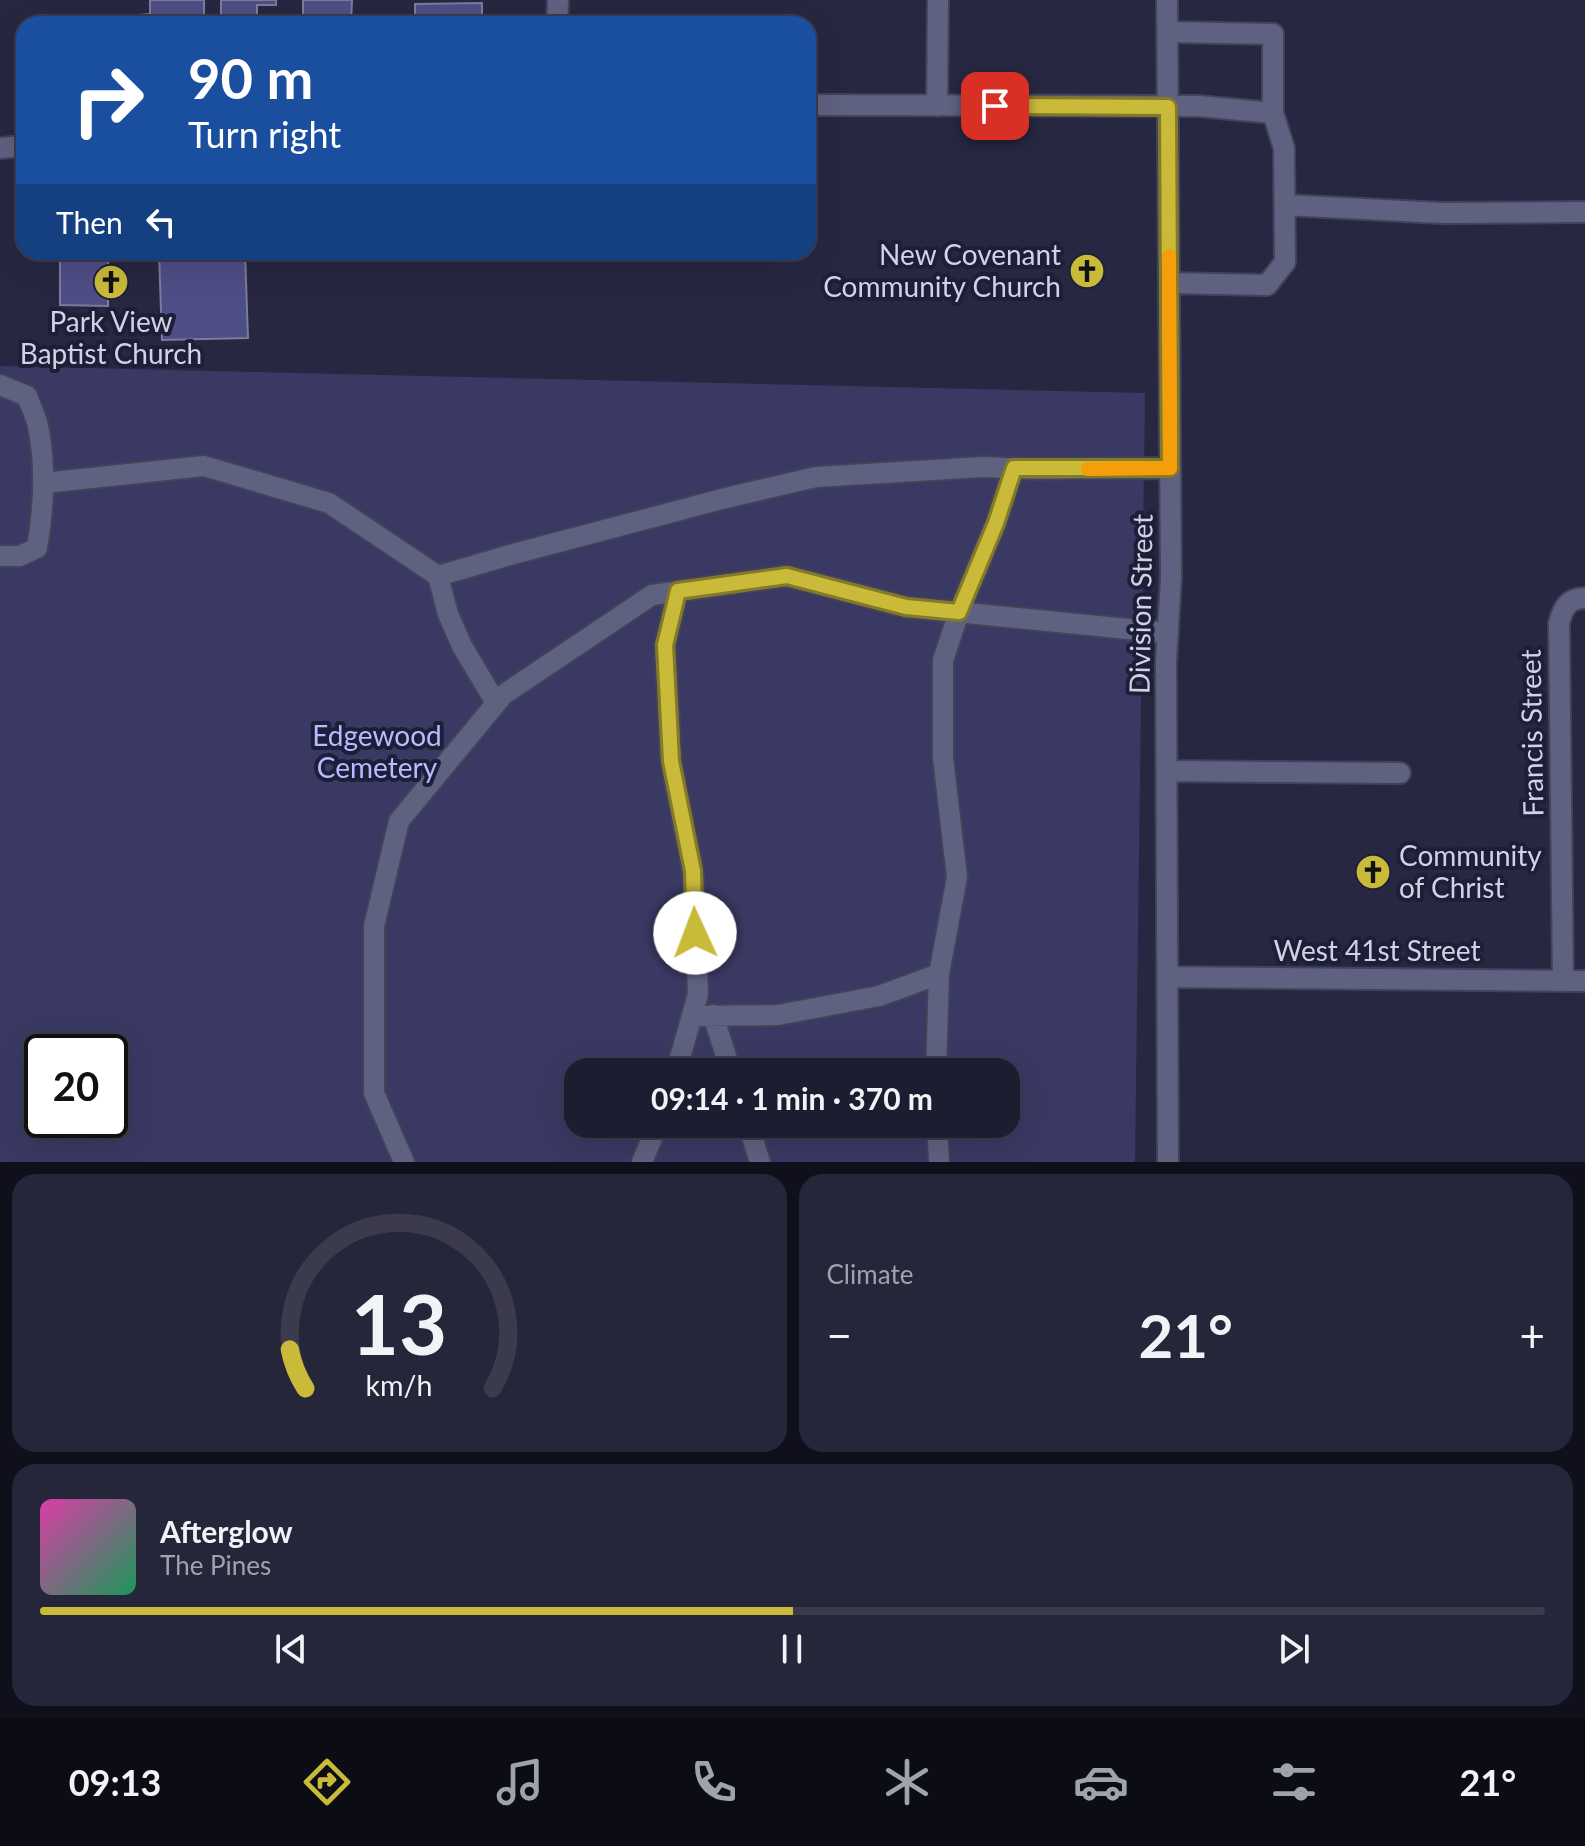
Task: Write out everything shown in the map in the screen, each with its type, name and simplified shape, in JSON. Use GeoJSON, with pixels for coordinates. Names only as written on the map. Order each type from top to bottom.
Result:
{"type":"FeatureCollection","features":[{"type":"Feature","properties":{"kind":"street"},"geometry":{"type":"LineString","coordinates":[[937,106],[938,0]]}},
{"type":"Feature","properties":{"kind":"street","name":"Division Street"},"geometry":{"type":"LineString","coordinates":[[1167,0],[1171,578],[1166,662],[1168,1162]]}},
{"type":"Feature","properties":{"kind":"street"},"geometry":{"type":"LineString","coordinates":[[1168,32],[1273,34],[1273,113],[1284,148],[1285,205],[1285,262],[1267,285],[1169,283]]}},
{"type":"Feature","properties":{"kind":"street"},"geometry":{"type":"LineString","coordinates":[[816,105],[1198,106],[1273,113]]}},
{"type":"Feature","properties":{"kind":"street"},"geometry":{"type":"LineString","coordinates":[[1285,205],[1442,213],[1585,212]]}},
{"type":"Feature","properties":{"kind":"street"},"geometry":{"type":"LineString","coordinates":[[0,385],[27,396],[37,424],[44,483],[37,548],[20,556],[0,556]]}},
{"type":"Feature","properties":{"kind":"street"},"geometry":{"type":"LineString","coordinates":[[44,483],[204,466],[329,503],[438,576],[448,614],[462,646],[496,703]]}},
{"type":"Feature","properties":{"kind":"street"},"geometry":{"type":"LineString","coordinates":[[438,576],[576,537],[816,477],[983,467],[1170,468]]}},
{"type":"Feature","properties":{"kind":"street"},"geometry":{"type":"LineString","coordinates":[[936,1058],[939,974],[957,877],[943,758],[943,660],[1014,468]]}},
{"type":"Feature","properties":{"kind":"street"},"geometry":{"type":"LineString","coordinates":[[404,1162],[374,1093],[374,926],[399,821],[503,695],[652,595],[787,576],[906,607],[1168,633]]}},
{"type":"Feature","properties":{"kind":"street"},"geometry":{"type":"LineString","coordinates":[[678,591],[665,645],[671,761],[693,871],[698,994],[680,1058]]}},
{"type":"Feature","properties":{"kind":"street","name":"Francis Street"},"geometry":{"type":"LineString","coordinates":[[1563,980],[1559,623],[1564,607],[1575,598],[1585,598]]}},
{"type":"Feature","properties":{"kind":"street"},"geometry":{"type":"LineString","coordinates":[[1167,771],[1400,773]]}},
{"type":"Feature","properties":{"kind":"street"},"geometry":{"type":"LineString","coordinates":[[692,1016],[778,1015],[879,996],[939,974]]}},
{"type":"Feature","properties":{"kind":"street","name":"West 41st Street"},"geometry":{"type":"LineString","coordinates":[[1169,977],[1585,981]]}},
{"type":"Feature","properties":{"kind":"street"},"geometry":{"type":"LineString","coordinates":[[713,1015],[727,1058]]}},
{"type":"Feature","properties":{"kind":"street"},"geometry":{"type":"LineString","coordinates":[[642,1162],[652,1138]]}},
{"type":"Feature","properties":{"kind":"street"},"geometry":{"type":"LineString","coordinates":[[752,1138],[760,1162]]}},
{"type":"Feature","properties":{"kind":"street"},"geometry":{"type":"LineString","coordinates":[[938,1138],[939,1162]]}},
{"type":"Feature","properties":{"kind":"green space","name":"Edgewood Cemetery"},"geometry":{"type":"Polygon","coordinates":[[[0,366],[1145,393],[1135,1162],[0,1162],[0,366]]]}},
{"type":"Feature","properties":{"kind":"building"},"geometry":{"type":"Polygon","coordinates":[[[150,0],[204,0],[204,16],[141,16],[150,14],[150,0]]]}},
{"type":"Feature","properties":{"kind":"building"},"geometry":{"type":"Polygon","coordinates":[[[221,0],[276,0],[276,5],[257,5],[257,16],[221,16],[221,0]]]}},
{"type":"Feature","properties":{"kind":"building"},"geometry":{"type":"Polygon","coordinates":[[[303,0],[352,0],[351,16],[303,16],[303,0]]]}},
{"type":"Feature","properties":{"kind":"building"},"geometry":{"type":"Polygon","coordinates":[[[482,3],[482,16],[415,16],[415,4],[482,3]]]}},
{"type":"Feature","properties":{"kind":"building"},"geometry":{"type":"Polygon","coordinates":[[[60,260],[108,260],[108,306],[60,305],[60,260]]]}},
{"type":"Feature","properties":{"kind":"building"},"geometry":{"type":"Polygon","coordinates":[[[159,260],[245,260],[248,338],[162,340],[159,260]]]}},
{"type":"Feature","properties":{"kind":"slow traffic"},"geometry":{"type":"LineString","coordinates":[[1088,469],[1170,468],[1169,256]]}},
{"type":"Feature","properties":{"kind":"place","name":"New Covenant Community Church"},"geometry":{"type":"Point","coordinates":[1087,271]}},
{"type":"Feature","properties":{"kind":"place","name":"Park View Baptist Church"},"geometry":{"type":"Point","coordinates":[111,282]}},
{"type":"Feature","properties":{"kind":"place","name":"Community of Christ"},"geometry":{"type":"Point","coordinates":[1373,872]}},
{"type":"Feature","properties":{"kind":"route"},"geometry":{"type":"LineString","coordinates":[[695,933],[693,871],[671,761],[665,645],[678,591],[787,576],[906,607],[959,612],[996,523],[1014,468],[1170,468],[1168,107],[995,106]]}}]}
